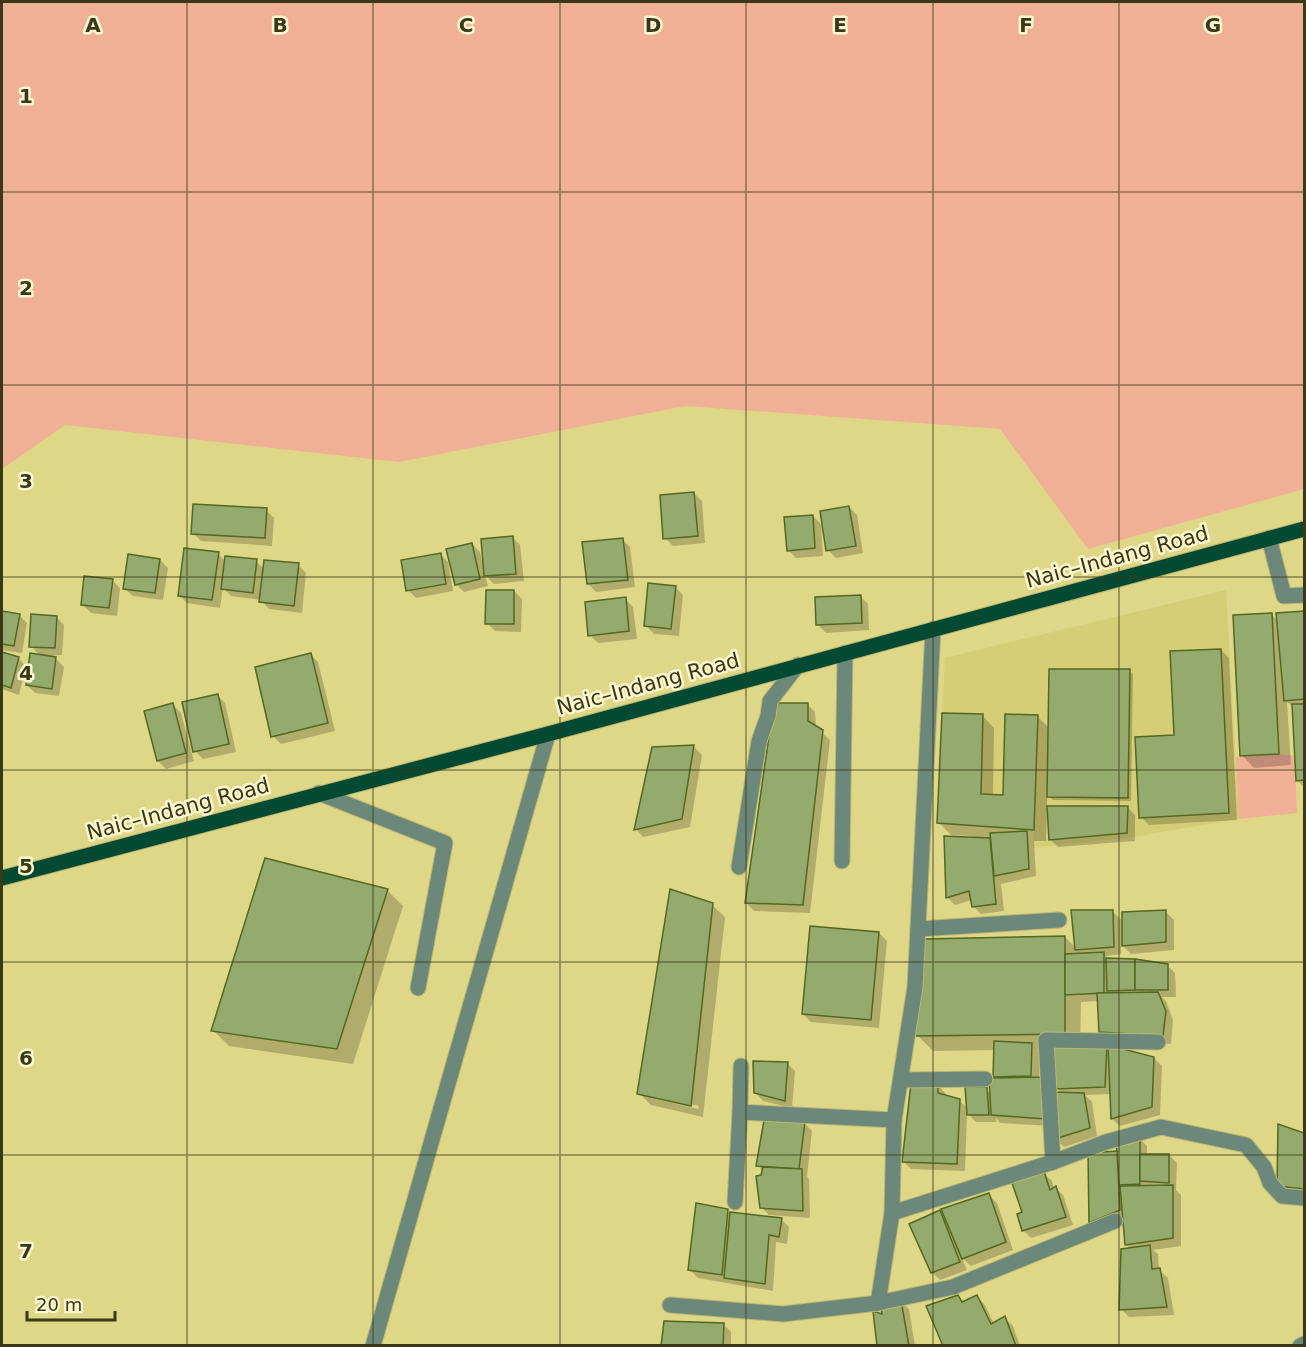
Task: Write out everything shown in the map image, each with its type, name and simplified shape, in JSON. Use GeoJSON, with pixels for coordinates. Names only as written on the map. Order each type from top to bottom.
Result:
{"type":"FeatureCollection","features":[{"type":"Feature","properties":{"kind":"main road","name":"Naic–Indang Road"},"geometry":{"type":"LineString","coordinates":[[2,874],[548,734],[1305,529]]}},
{"type":"Feature","properties":{"kind":"street"},"geometry":{"type":"LineString","coordinates":[[1269,538],[1284,596],[1305,595]]}},
{"type":"Feature","properties":{"kind":"street"},"geometry":{"type":"LineString","coordinates":[[878,1303],[892,1213],[894,1120],[915,987],[933,629]]}},
{"type":"Feature","properties":{"kind":"street"},"geometry":{"type":"LineString","coordinates":[[842,861],[846,653]]}},
{"type":"Feature","properties":{"kind":"street"},"geometry":{"type":"LineString","coordinates":[[739,867],[759,741],[768,716],[770,701],[798,665]]}},
{"type":"Feature","properties":{"kind":"street"},"geometry":{"type":"LineString","coordinates":[[373,1346],[548,734]]}},
{"type":"Feature","properties":{"kind":"street"},"geometry":{"type":"LineString","coordinates":[[319,794],[445,843],[418,988]]}},
{"type":"Feature","properties":{"kind":"street"},"geometry":{"type":"LineString","coordinates":[[918,929],[1059,920]]}},
{"type":"Feature","properties":{"kind":"street"},"geometry":{"type":"LineString","coordinates":[[1053,1162],[1046,1040],[1158,1042]]}},
{"type":"Feature","properties":{"kind":"street"},"geometry":{"type":"LineString","coordinates":[[735,1202],[741,1066]]}},
{"type":"Feature","properties":{"kind":"street"},"geometry":{"type":"LineString","coordinates":[[901,1080],[985,1079]]}},
{"type":"Feature","properties":{"kind":"street"},"geometry":{"type":"LineString","coordinates":[[740,1112],[894,1120]]}},
{"type":"Feature","properties":{"kind":"street"},"geometry":{"type":"LineString","coordinates":[[892,1213],[1053,1162],[1106,1142],[1161,1127],[1246,1145],[1264,1167],[1270,1183],[1282,1196],[1305,1198]]}},
{"type":"Feature","properties":{"kind":"street"},"geometry":{"type":"LineString","coordinates":[[670,1305],[783,1314],[878,1303],[952,1287],[1115,1221]]}},
{"type":"Feature","properties":{"kind":"shaded area"},"geometry":{"type":"Polygon","coordinates":[[[2,2],[1304,2],[1304,489],[1088,549],[1000,429],[685,406],[399,462],[65,425],[2,469],[2,2]]]}},
{"type":"Feature","properties":{"kind":"shaded area"},"geometry":{"type":"Polygon","coordinates":[[[1226,590],[1239,819],[1127,838],[1033,848],[1034,830],[937,823],[945,658],[1226,590]]]}},
{"type":"Feature","properties":{"kind":"shaded area"},"geometry":{"type":"Polygon","coordinates":[[[1279,754],[1295,756],[1297,813],[1239,819],[1236,757],[1279,754]]]}},
{"type":"Feature","properties":{"kind":"building"},"geometry":{"type":"Polygon","coordinates":[[[694,492],[698,536],[663,539],[660,495],[694,492]]]}},
{"type":"Feature","properties":{"kind":"building"},"geometry":{"type":"Polygon","coordinates":[[[193,504],[267,508],[265,538],[191,534],[193,504]]]}},
{"type":"Feature","properties":{"kind":"building"},"geometry":{"type":"Polygon","coordinates":[[[849,506],[856,546],[826,551],[820,511],[849,506]]]}},
{"type":"Feature","properties":{"kind":"building"},"geometry":{"type":"Polygon","coordinates":[[[813,515],[815,548],[787,551],[784,517],[813,515]]]}},
{"type":"Feature","properties":{"kind":"building"},"geometry":{"type":"Polygon","coordinates":[[[513,536],[516,574],[484,576],[481,539],[513,536]]]}},
{"type":"Feature","properties":{"kind":"building"},"geometry":{"type":"Polygon","coordinates":[[[623,538],[628,580],[587,584],[582,542],[623,538]]]}},
{"type":"Feature","properties":{"kind":"building"},"geometry":{"type":"Polygon","coordinates":[[[472,543],[480,579],[455,585],[446,549],[472,543]]]}},
{"type":"Feature","properties":{"kind":"building"},"geometry":{"type":"Polygon","coordinates":[[[184,548],[219,552],[212,600],[178,596],[184,548]]]}},
{"type":"Feature","properties":{"kind":"building"},"geometry":{"type":"Polygon","coordinates":[[[441,553],[446,584],[406,591],[401,560],[441,553]]]}},
{"type":"Feature","properties":{"kind":"building"},"geometry":{"type":"Polygon","coordinates":[[[128,554],[160,559],[155,593],[123,589],[128,554]]]}},
{"type":"Feature","properties":{"kind":"building"},"geometry":{"type":"Polygon","coordinates":[[[225,556],[257,559],[253,593],[221,589],[225,556]]]}},
{"type":"Feature","properties":{"kind":"building"},"geometry":{"type":"Polygon","coordinates":[[[264,560],[299,563],[294,606],[259,602],[264,560]]]}},
{"type":"Feature","properties":{"kind":"building"},"geometry":{"type":"Polygon","coordinates":[[[84,576],[113,579],[109,608],[81,605],[84,576]]]}},
{"type":"Feature","properties":{"kind":"building"},"geometry":{"type":"Polygon","coordinates":[[[648,583],[676,586],[671,629],[644,626],[648,583]]]}},
{"type":"Feature","properties":{"kind":"building"},"geometry":{"type":"Polygon","coordinates":[[[486,590],[514,590],[514,624],[485,624],[486,590]]]}},
{"type":"Feature","properties":{"kind":"building"},"geometry":{"type":"Polygon","coordinates":[[[861,595],[862,623],[816,625],[815,597],[861,595]]]}},
{"type":"Feature","properties":{"kind":"building"},"geometry":{"type":"Polygon","coordinates":[[[626,597],[629,631],[588,636],[585,602],[626,597]]]}},
{"type":"Feature","properties":{"kind":"building"},"geometry":{"type":"Polygon","coordinates":[[[2,611],[20,614],[14,646],[2,644],[2,611]]]}},
{"type":"Feature","properties":{"kind":"building"},"geometry":{"type":"Polygon","coordinates":[[[1304,611],[1304,699],[1284,701],[1276,613],[1304,611]]]}},
{"type":"Feature","properties":{"kind":"building"},"geometry":{"type":"Polygon","coordinates":[[[1272,613],[1279,754],[1240,756],[1233,615],[1272,613]]]}},
{"type":"Feature","properties":{"kind":"building"},"geometry":{"type":"Polygon","coordinates":[[[31,614],[57,616],[55,648],[29,647],[31,614]]]}},
{"type":"Feature","properties":{"kind":"building"},"geometry":{"type":"Polygon","coordinates":[[[1221,649],[1229,813],[1139,818],[1135,737],[1174,735],[1170,651],[1221,649]]]}},
{"type":"Feature","properties":{"kind":"building"},"geometry":{"type":"Polygon","coordinates":[[[2,652],[19,657],[11,688],[2,685],[2,652]]]}},
{"type":"Feature","properties":{"kind":"building"},"geometry":{"type":"Polygon","coordinates":[[[30,653],[56,657],[52,689],[26,685],[30,653]]]}},
{"type":"Feature","properties":{"kind":"building"},"geometry":{"type":"Polygon","coordinates":[[[311,653],[328,723],[271,737],[255,667],[311,653]]]}},
{"type":"Feature","properties":{"kind":"building"},"geometry":{"type":"Polygon","coordinates":[[[1049,669],[1130,669],[1128,798],[1047,797],[1049,669]]]}},
{"type":"Feature","properties":{"kind":"building"},"geometry":{"type":"Polygon","coordinates":[[[218,694],[229,744],[193,752],[182,702],[218,694]]]}},
{"type":"Feature","properties":{"kind":"building"},"geometry":{"type":"Polygon","coordinates":[[[173,703],[186,753],[157,761],[144,711],[173,703]]]}},
{"type":"Feature","properties":{"kind":"building"},"geometry":{"type":"Polygon","coordinates":[[[778,703],[808,703],[808,721],[823,730],[803,905],[745,903],[769,736],[778,703]]]}},
{"type":"Feature","properties":{"kind":"building"},"geometry":{"type":"Polygon","coordinates":[[[1292,704],[1304,704],[1304,780],[1296,781],[1292,704]]]}},
{"type":"Feature","properties":{"kind":"building"},"geometry":{"type":"Polygon","coordinates":[[[942,713],[983,714],[981,794],[1003,795],[1005,714],[1038,715],[1034,830],[937,823],[942,713]]]}},
{"type":"Feature","properties":{"kind":"building"},"geometry":{"type":"Polygon","coordinates":[[[694,745],[682,819],[634,830],[652,747],[694,745]]]}},
{"type":"Feature","properties":{"kind":"building"},"geometry":{"type":"Polygon","coordinates":[[[1047,806],[1128,806],[1127,833],[1049,840],[1047,806]]]}},
{"type":"Feature","properties":{"kind":"building"},"geometry":{"type":"Polygon","coordinates":[[[1027,831],[1029,869],[994,876],[990,833],[1027,831]]]}},
{"type":"Feature","properties":{"kind":"building"},"geometry":{"type":"Polygon","coordinates":[[[944,836],[990,838],[996,904],[972,907],[969,891],[946,898],[944,836]]]}},
{"type":"Feature","properties":{"kind":"building"},"geometry":{"type":"Polygon","coordinates":[[[265,858],[388,889],[337,1049],[211,1031],[265,858]]]}},
{"type":"Feature","properties":{"kind":"building"},"geometry":{"type":"Polygon","coordinates":[[[670,889],[713,903],[691,1106],[637,1094],[670,889]]]}},
{"type":"Feature","properties":{"kind":"building"},"geometry":{"type":"Polygon","coordinates":[[[1071,910],[1113,910],[1114,947],[1075,950],[1071,910]]]}},
{"type":"Feature","properties":{"kind":"building"},"geometry":{"type":"Polygon","coordinates":[[[1166,910],[1166,942],[1122,946],[1122,912],[1166,910]]]}},
{"type":"Feature","properties":{"kind":"building"},"geometry":{"type":"Polygon","coordinates":[[[810,926],[879,932],[871,1020],[802,1014],[810,926]]]}},
{"type":"Feature","properties":{"kind":"building"},"geometry":{"type":"Polygon","coordinates":[[[1065,936],[1065,1034],[915,1036],[923,939],[1065,936]]]}},
{"type":"Feature","properties":{"kind":"building"},"geometry":{"type":"Polygon","coordinates":[[[1104,952],[1104,993],[1065,995],[1065,954],[1104,952]]]}},
{"type":"Feature","properties":{"kind":"building"},"geometry":{"type":"Polygon","coordinates":[[[1106,958],[1135,959],[1135,990],[1107,991],[1106,958]]]}},
{"type":"Feature","properties":{"kind":"building"},"geometry":{"type":"Polygon","coordinates":[[[1135,959],[1168,964],[1168,990],[1135,990],[1135,959]]]}},
{"type":"Feature","properties":{"kind":"building"},"geometry":{"type":"Polygon","coordinates":[[[1158,992],[1166,1011],[1163,1036],[1099,1032],[1097,993],[1158,992]]]}},
{"type":"Feature","properties":{"kind":"building"},"geometry":{"type":"Polygon","coordinates":[[[994,1041],[1032,1043],[1031,1076],[993,1077],[994,1041]]]}},
{"type":"Feature","properties":{"kind":"building"},"geometry":{"type":"Polygon","coordinates":[[[1107,1044],[1105,1087],[1055,1089],[1053,1046],[1107,1044]]]}},
{"type":"Feature","properties":{"kind":"building"},"geometry":{"type":"Polygon","coordinates":[[[1108,1045],[1154,1057],[1152,1107],[1111,1119],[1108,1045]]]}},
{"type":"Feature","properties":{"kind":"building"},"geometry":{"type":"Polygon","coordinates":[[[753,1061],[788,1062],[785,1101],[754,1093],[753,1061]]]}},
{"type":"Feature","properties":{"kind":"building"},"geometry":{"type":"Polygon","coordinates":[[[1045,1077],[1045,1119],[991,1115],[989,1078],[1045,1077]]]}},
{"type":"Feature","properties":{"kind":"building"},"geometry":{"type":"Polygon","coordinates":[[[911,1083],[938,1084],[938,1093],[960,1099],[957,1164],[902,1162],[911,1083]]]}},
{"type":"Feature","properties":{"kind":"building"},"geometry":{"type":"Polygon","coordinates":[[[965,1087],[987,1087],[989,1115],[967,1115],[965,1087]]]}},
{"type":"Feature","properties":{"kind":"building"},"geometry":{"type":"Polygon","coordinates":[[[1054,1092],[1084,1093],[1090,1128],[1055,1139],[1054,1092]]]}},
{"type":"Feature","properties":{"kind":"building"},"geometry":{"type":"Polygon","coordinates":[[[764,1120],[805,1122],[799,1169],[756,1166],[764,1120]]]}},
{"type":"Feature","properties":{"kind":"building"},"geometry":{"type":"Polygon","coordinates":[[[1278,1124],[1304,1133],[1304,1189],[1277,1186],[1278,1124]]]}},
{"type":"Feature","properties":{"kind":"building"},"geometry":{"type":"Polygon","coordinates":[[[1140,1137],[1140,1184],[1119,1185],[1116,1140],[1140,1137]]]}},
{"type":"Feature","properties":{"kind":"building"},"geometry":{"type":"Polygon","coordinates":[[[1117,1151],[1120,1210],[1089,1223],[1088,1153],[1117,1151]]]}},
{"type":"Feature","properties":{"kind":"building"},"geometry":{"type":"Polygon","coordinates":[[[1140,1154],[1169,1154],[1169,1183],[1140,1181],[1140,1154]]]}},
{"type":"Feature","properties":{"kind":"building"},"geometry":{"type":"Polygon","coordinates":[[[763,1167],[802,1169],[803,1211],[760,1208],[756,1176],[761,1175],[763,1167]]]}},
{"type":"Feature","properties":{"kind":"building"},"geometry":{"type":"Polygon","coordinates":[[[1044,1171],[1050,1190],[1056,1186],[1066,1217],[1022,1231],[1017,1214],[1022,1212],[1011,1180],[1044,1171]]]}},
{"type":"Feature","properties":{"kind":"building"},"geometry":{"type":"Polygon","coordinates":[[[1173,1185],[1173,1238],[1125,1245],[1120,1186],[1173,1185]]]}},
{"type":"Feature","properties":{"kind":"building"},"geometry":{"type":"Polygon","coordinates":[[[989,1193],[1006,1242],[962,1259],[941,1209],[989,1193]]]}},
{"type":"Feature","properties":{"kind":"building"},"geometry":{"type":"Polygon","coordinates":[[[696,1203],[728,1209],[722,1275],[688,1270],[696,1203]]]}},
{"type":"Feature","properties":{"kind":"building"},"geometry":{"type":"Polygon","coordinates":[[[940,1210],[960,1262],[931,1273],[909,1224],[940,1210]]]}},
{"type":"Feature","properties":{"kind":"building"},"geometry":{"type":"Polygon","coordinates":[[[730,1212],[782,1218],[779,1237],[769,1235],[765,1284],[724,1278],[730,1212]]]}},
{"type":"Feature","properties":{"kind":"building"},"geometry":{"type":"Polygon","coordinates":[[[1150,1245],[1152,1269],[1160,1268],[1167,1307],[1119,1310],[1121,1249],[1150,1245]]]}},
{"type":"Feature","properties":{"kind":"building"},"geometry":{"type":"Polygon","coordinates":[[[958,1295],[962,1302],[977,1295],[991,1324],[1005,1316],[1016,1346],[943,1346],[926,1306],[958,1295]]]}},
{"type":"Feature","properties":{"kind":"building"},"geometry":{"type":"Polygon","coordinates":[[[901,1300],[909,1346],[877,1346],[873,1311],[882,1314],[880,1304],[901,1300]]]}},
{"type":"Feature","properties":{"kind":"building"},"geometry":{"type":"Polygon","coordinates":[[[664,1321],[724,1323],[723,1346],[661,1346],[664,1321]]]}}]}
